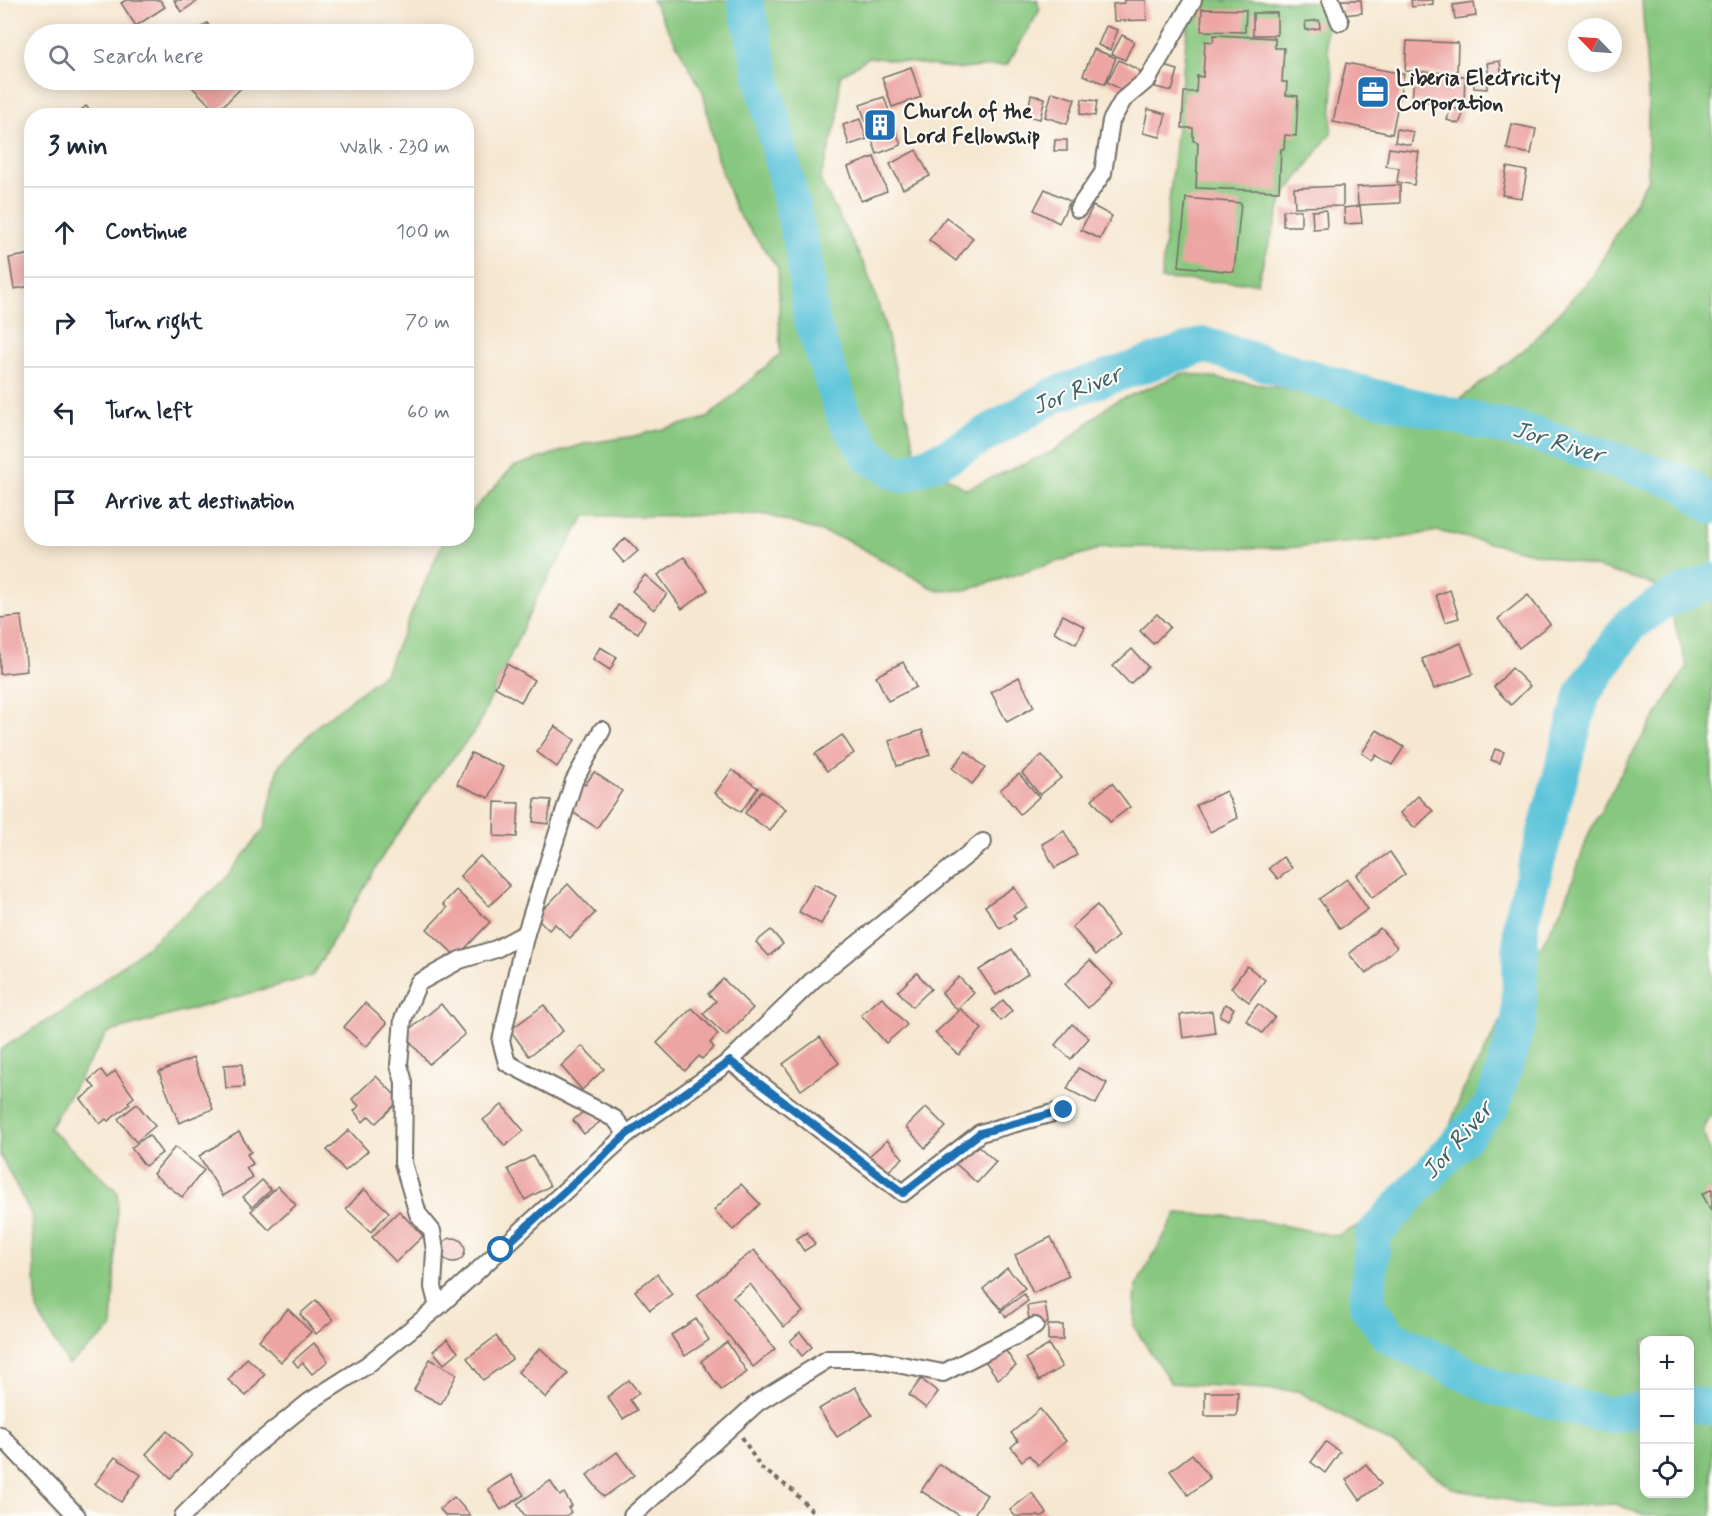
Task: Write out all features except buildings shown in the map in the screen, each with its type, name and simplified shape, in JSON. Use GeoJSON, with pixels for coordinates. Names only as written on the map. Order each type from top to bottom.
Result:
{"type":"FeatureCollection","features":[{"type":"Feature","properties":{"kind":"street"},"geometry":{"type":"LineString","coordinates":[[1078,209],[1103,173],[1111,121],[1124,100],[1148,80],[1193,0]]}},
{"type":"Feature","properties":{"kind":"street"},"geometry":{"type":"LineString","coordinates":[[1331,0],[1340,22]]}},
{"type":"Feature","properties":{"kind":"street"},"geometry":{"type":"LineString","coordinates":[[602,730],[574,781],[526,933],[501,1041],[507,1063],[615,1119],[627,1134]]}},
{"type":"Feature","properties":{"kind":"street"},"geometry":{"type":"LineString","coordinates":[[183,1516],[247,1452],[309,1402],[367,1365],[438,1307],[627,1134],[730,1061],[813,980],[983,842]]}},
{"type":"Feature","properties":{"kind":"street"},"geometry":{"type":"LineString","coordinates":[[438,1307],[433,1287],[435,1251],[432,1231],[418,1214],[403,1164],[404,1082],[399,1065],[403,1019],[418,983],[460,960],[496,949],[526,933]]}},
{"type":"Feature","properties":{"kind":"street"},"geometry":{"type":"LineString","coordinates":[[730,1061],[903,1193],[980,1133],[1064,1110]]}},
{"type":"Feature","properties":{"kind":"street"},"geometry":{"type":"LineString","coordinates":[[632,1516],[757,1403],[828,1359],[871,1359],[943,1373],[1035,1326]]}},
{"type":"Feature","properties":{"kind":"street"},"geometry":{"type":"LineString","coordinates":[[0,1435],[78,1516]]}},
{"type":"Feature","properties":{"kind":"path"},"geometry":{"type":"LineString","coordinates":[[734,1423],[760,1467],[792,1490],[817,1516]]}},
{"type":"Feature","properties":{"kind":"green space"},"geometry":{"type":"Polygon","coordinates":[[[652,0],[1037,0],[1040,10],[1007,65],[958,69],[869,57],[840,76],[838,118],[820,180],[865,266],[883,317],[917,459],[966,489],[1056,450],[1112,403],[1184,373],[1442,413],[1525,349],[1592,277],[1648,179],[1648,89],[1642,0],[1712,0],[1712,1113],[1703,1131],[1712,1160],[1712,1516],[1646,1516],[1616,1504],[1540,1507],[1452,1488],[1391,1443],[1298,1391],[1171,1383],[1134,1327],[1136,1286],[1177,1213],[1241,1217],[1336,1236],[1399,1207],[1441,1150],[1463,1091],[1566,900],[1589,833],[1630,757],[1687,667],[1665,588],[1599,568],[1437,531],[1400,538],[1285,548],[1105,547],[966,590],[938,591],[847,540],[767,515],[585,516],[538,595],[477,728],[435,780],[385,852],[312,976],[107,1033],[49,1128],[118,1192],[112,1329],[68,1365],[37,1310],[31,1214],[0,1155],[0,1050],[72,1005],[150,944],[223,881],[264,829],[279,765],[318,725],[385,673],[441,546],[474,546],[474,509],[513,467],[584,444],[635,436],[707,418],[780,354],[778,268],[736,211],[717,158],[703,92],[652,0]]]}},
{"type":"Feature","properties":{"kind":"green space"},"geometry":{"type":"Polygon","coordinates":[[[1196,0],[1328,2],[1326,40],[1333,80],[1331,133],[1283,198],[1257,283],[1161,279],[1187,31],[1196,0]]]}},
{"type":"Feature","properties":{"kind":"waterway","name":"Jor River"},"geometry":{"type":"LineString","coordinates":[[745,0],[804,257],[811,319],[845,418],[870,457],[901,475],[946,457],[1054,395],[1204,345],[1371,396],[1538,435],[1683,483],[1712,506]]}},
{"type":"Feature","properties":{"kind":"waterway","name":"Jor River"},"geometry":{"type":"LineString","coordinates":[[1640,1411],[1606,1415],[1493,1387],[1389,1336],[1367,1305],[1373,1235],[1492,1106],[1519,1022],[1521,921],[1583,693],[1630,624],[1670,598],[1712,581]]}},
{"type":"Feature","properties":{"kind":"waterway","name":"Jor River"},"geometry":{"type":"LineString","coordinates":[[1694,1405],[1712,1407]]}},
{"type":"Feature","properties":{"kind":"place","name":"Liberia Electricity Corporation"},"geometry":{"type":"Point","coordinates":[1373,92]}},
{"type":"Feature","properties":{"kind":"place","name":"Church of the Lord Fellowship"},"geometry":{"type":"Point","coordinates":[880,125]}},
{"type":"Feature","properties":{"kind":"route"},"geometry":{"type":"LineString","coordinates":[[501,1250],[627,1134],[730,1061],[903,1193],[980,1133],[1064,1110]]}}]}
